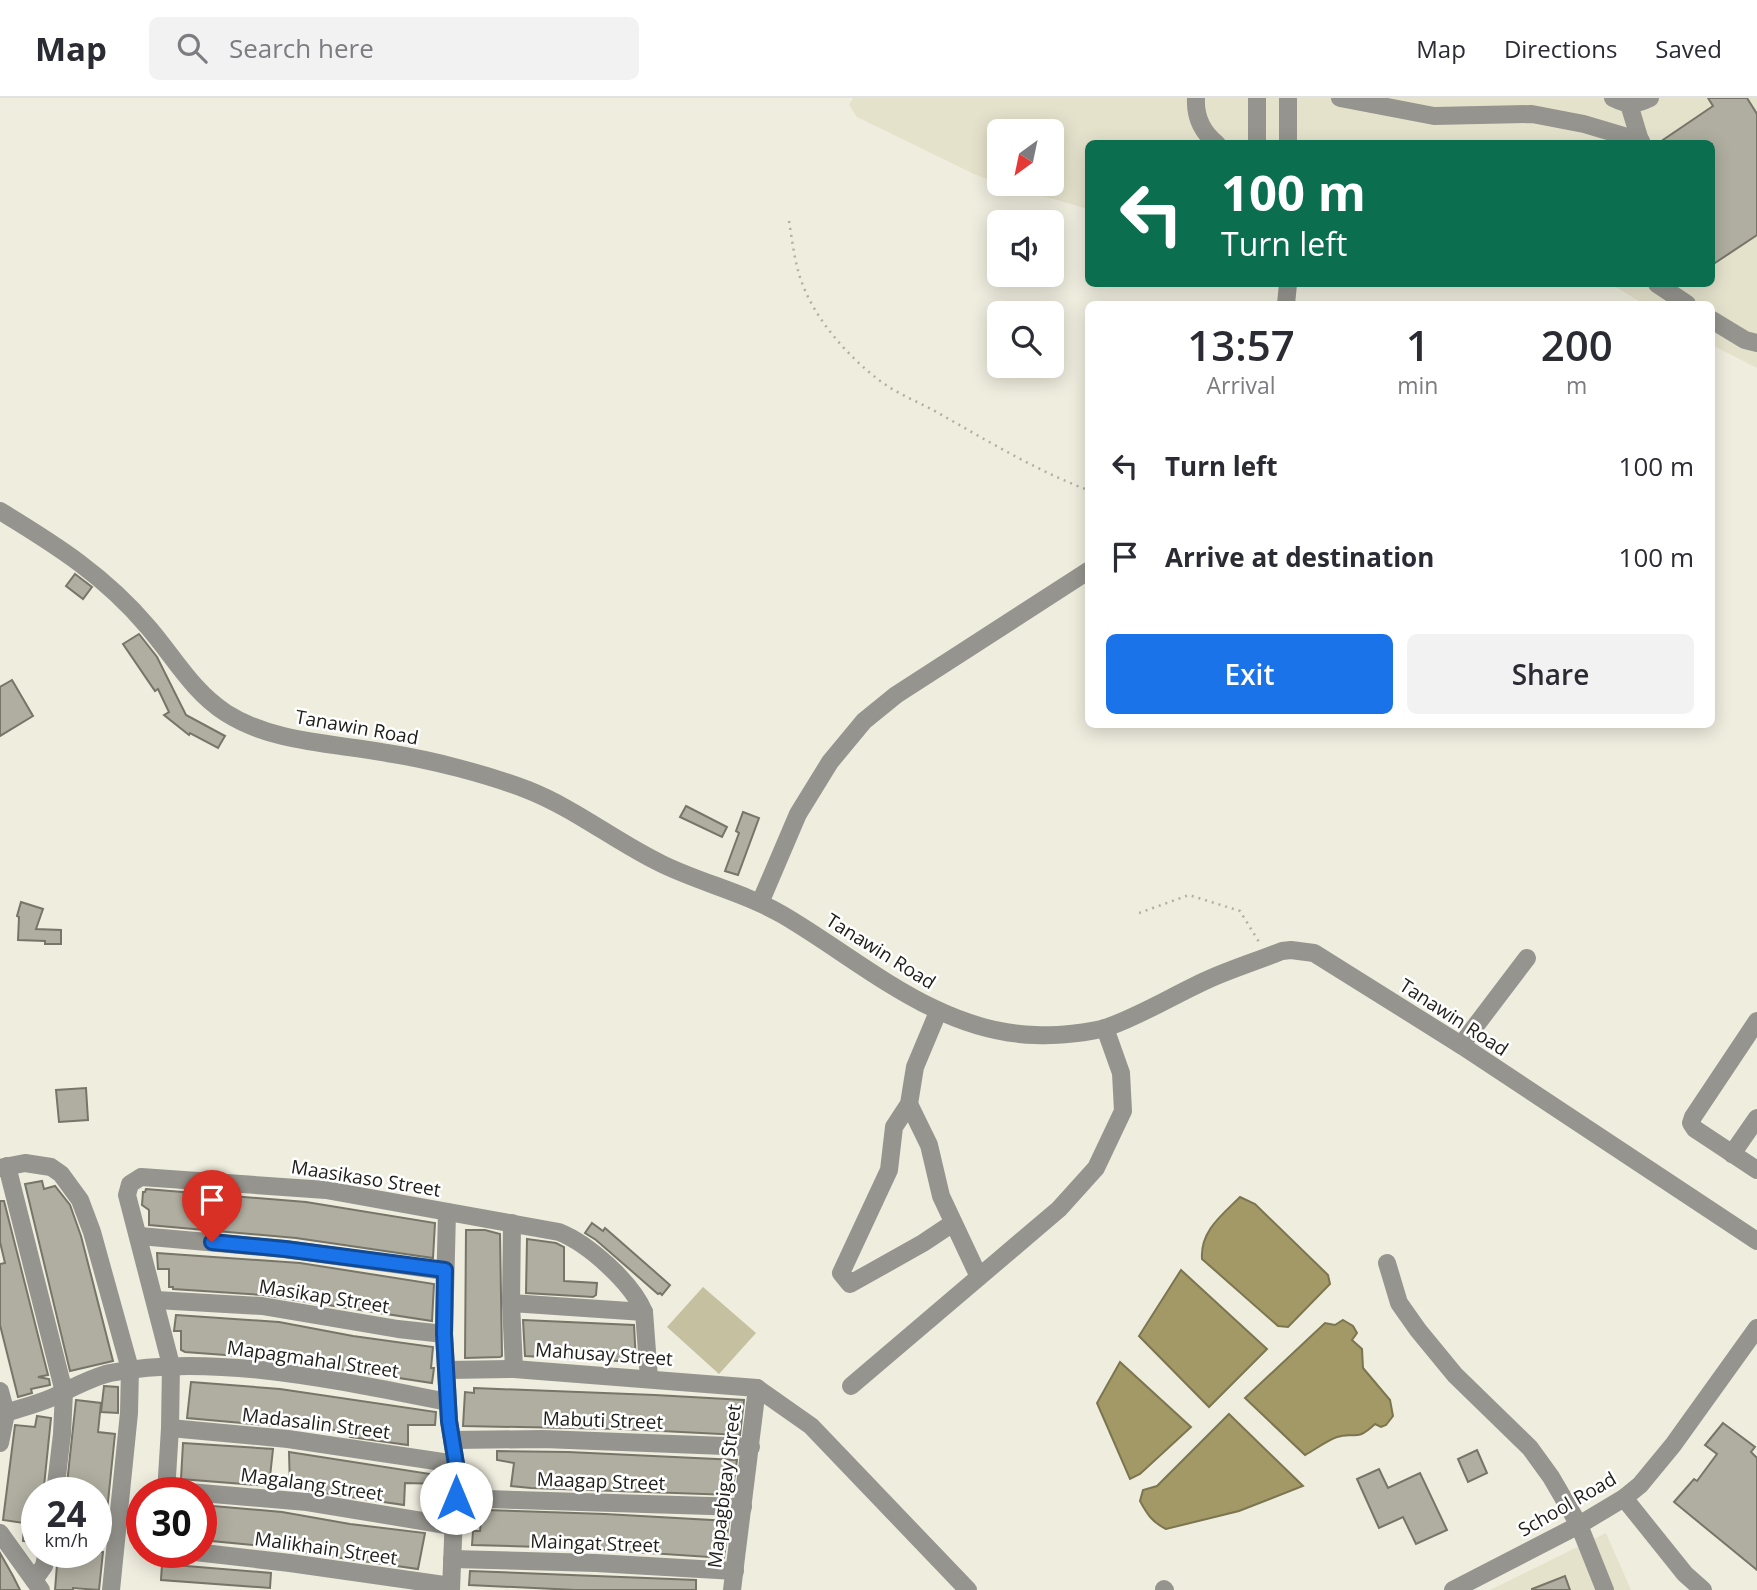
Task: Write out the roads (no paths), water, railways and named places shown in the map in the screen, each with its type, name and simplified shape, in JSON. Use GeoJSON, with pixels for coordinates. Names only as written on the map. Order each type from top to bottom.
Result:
{"type":"FeatureCollection","features":[{"type":"Feature","properties":{"kind":"street"},"geometry":{"type":"LineString","coordinates":[[1196,98],[1202,128],[1213,140]]}},
{"type":"Feature","properties":{"kind":"street"},"geometry":{"type":"LineString","coordinates":[[1257,98],[1257,140]]}},
{"type":"Feature","properties":{"kind":"street"},"geometry":{"type":"LineString","coordinates":[[1288,98],[1288,140]]}},
{"type":"Feature","properties":{"kind":"street"},"geometry":{"type":"LineString","coordinates":[[1340,98],[1434,117],[1515,106],[1532,114],[1584,124],[1635,140]]}},
{"type":"Feature","properties":{"kind":"street"},"geometry":{"type":"LineString","coordinates":[[1621,101],[1639,103],[1650,98]]}},
{"type":"Feature","properties":{"kind":"street"},"geometry":{"type":"LineString","coordinates":[[1621,101],[1640,140]]}},
{"type":"Feature","properties":{"kind":"street"},"geometry":{"type":"LineString","coordinates":[[1662,287],[1682,301]]}},
{"type":"Feature","properties":{"kind":"street"},"geometry":{"type":"LineString","coordinates":[[1715,322],[1757,344]]}},
{"type":"Feature","properties":{"kind":"street","name":"Tanawin Road"},"geometry":{"type":"LineString","coordinates":[[0,511],[50,541],[98,576],[148,627],[181,673],[203,695],[249,726],[300,740],[391,753],[470,772],[529,790],[597,825],[660,863],[760,903],[939,1012],[983,1029],[1037,1036],[1105,1028],[1209,979],[1267,957],[1291,950],[1314,953],[1461,1045],[1757,1241]]}},
{"type":"Feature","properties":{"kind":"street"},"geometry":{"type":"LineString","coordinates":[[760,903],[798,814],[830,762],[864,721],[896,695],[1085,573]]}},
{"type":"Feature","properties":{"kind":"street"},"geometry":{"type":"LineString","coordinates":[[1461,1045],[1527,958]]}},
{"type":"Feature","properties":{"kind":"street"},"geometry":{"type":"LineString","coordinates":[[939,1012],[915,1067],[909,1104],[894,1127],[889,1170],[841,1273],[850,1283],[923,1243],[953,1223]]}},
{"type":"Feature","properties":{"kind":"street"},"geometry":{"type":"LineString","coordinates":[[1757,1021],[1691,1123],[1695,1129],[1757,1170]]}},
{"type":"Feature","properties":{"kind":"street"},"geometry":{"type":"LineString","coordinates":[[851,1386],[1059,1209],[1096,1168],[1123,1111],[1121,1073],[1105,1028]]}},
{"type":"Feature","properties":{"kind":"street"},"geometry":{"type":"LineString","coordinates":[[909,1104],[929,1145],[941,1196],[979,1277]]}},
{"type":"Feature","properties":{"kind":"street"},"geometry":{"type":"LineString","coordinates":[[1732,1154],[1757,1118]]}},
{"type":"Feature","properties":{"kind":"street"},"geometry":{"type":"LineString","coordinates":[[57,1477],[64,1392],[4,1167],[25,1163],[51,1167],[61,1174],[80,1200],[92,1232],[130,1369],[129,1413],[111,1590]]}},
{"type":"Feature","properties":{"kind":"street","name":"Maasikaso Street"},"geometry":{"type":"LineString","coordinates":[[167,1477],[171,1365],[140,1236],[127,1195],[127,1188],[141,1177],[326,1190],[559,1232],[576,1241],[621,1279],[645,1312]]}},
{"type":"Feature","properties":{"kind":"street"},"geometry":{"type":"LineString","coordinates":[[447,1212],[444,1334],[456,1464],[451,1588]]}},
{"type":"Feature","properties":{"kind":"street"},"geometry":{"type":"LineString","coordinates":[[512,1223],[514,1369]]}},
{"type":"Feature","properties":{"kind":"street"},"geometry":{"type":"LineString","coordinates":[[140,1236],[285,1249],[445,1270]]}},
{"type":"Feature","properties":{"kind":"street"},"geometry":{"type":"LineString","coordinates":[[1387,1263],[1399,1303],[1418,1331],[1455,1375],[1530,1448],[1567,1502],[1605,1590]]}},
{"type":"Feature","properties":{"kind":"street","name":"Masikap Street"},"geometry":{"type":"LineString","coordinates":[[156,1300],[262,1306],[444,1334]]}},
{"type":"Feature","properties":{"kind":"street"},"geometry":{"type":"LineString","coordinates":[[511,1303],[645,1312],[649,1378]]}},
{"type":"Feature","properties":{"kind":"street","name":"School Road"},"geometry":{"type":"LineString","coordinates":[[1453,1590],[1579,1525],[1640,1485],[1673,1445],[1757,1328]]}},
{"type":"Feature","properties":{"kind":"street","name":"Mapagmahal Street"},"geometry":{"type":"LineString","coordinates":[[6,1413],[64,1392],[88,1380],[130,1369],[171,1365],[250,1369],[357,1384],[449,1402]]}},
{"type":"Feature","properties":{"kind":"street","name":"Mahusay Street"},"geometry":{"type":"LineString","coordinates":[[448,1370],[514,1369],[757,1388]]}},
{"type":"Feature","properties":{"kind":"street"},"geometry":{"type":"LineString","coordinates":[[757,1388],[811,1426],[968,1590]]}},
{"type":"Feature","properties":{"kind":"street","name":"Mapagbigay Street"},"geometry":{"type":"LineString","coordinates":[[732,1590],[757,1388]]}},
{"type":"Feature","properties":{"kind":"street"},"geometry":{"type":"LineString","coordinates":[[0,1391],[6,1413],[0,1443]]}},
{"type":"Feature","properties":{"kind":"street","name":"Madasalin Street"},"geometry":{"type":"LineString","coordinates":[[170,1428],[288,1439],[456,1464]]}},
{"type":"Feature","properties":{"kind":"street","name":"Mabuti Street"},"geometry":{"type":"LineString","coordinates":[[453,1440],[543,1439],[751,1447]]}},
{"type":"Feature","properties":{"kind":"street","name":"Magalang Street"},"geometry":{"type":"LineString","coordinates":[[217,1495],[307,1502],[453,1526]]}},
{"type":"Feature","properties":{"kind":"street","name":"Maagap Street"},"geometry":{"type":"LineString","coordinates":[[456,1498],[743,1507]]}},
{"type":"Feature","properties":{"kind":"street"},"geometry":{"type":"LineString","coordinates":[[1624,1498],[1685,1574],[1703,1590]]}},
{"type":"Feature","properties":{"kind":"street"},"geometry":{"type":"LineString","coordinates":[[0,1533],[37,1585]]}},
{"type":"Feature","properties":{"kind":"street","name":"Malikhain Street"},"geometry":{"type":"LineString","coordinates":[[217,1555],[451,1588]]}},
{"type":"Feature","properties":{"kind":"street","name":"Maingat Street"},"geometry":{"type":"LineString","coordinates":[[452,1559],[596,1563],[735,1571]]}},
{"type":"Feature","properties":{"kind":"street"},"geometry":{"type":"LineString","coordinates":[[37,1585],[43,1568]]}}]}
